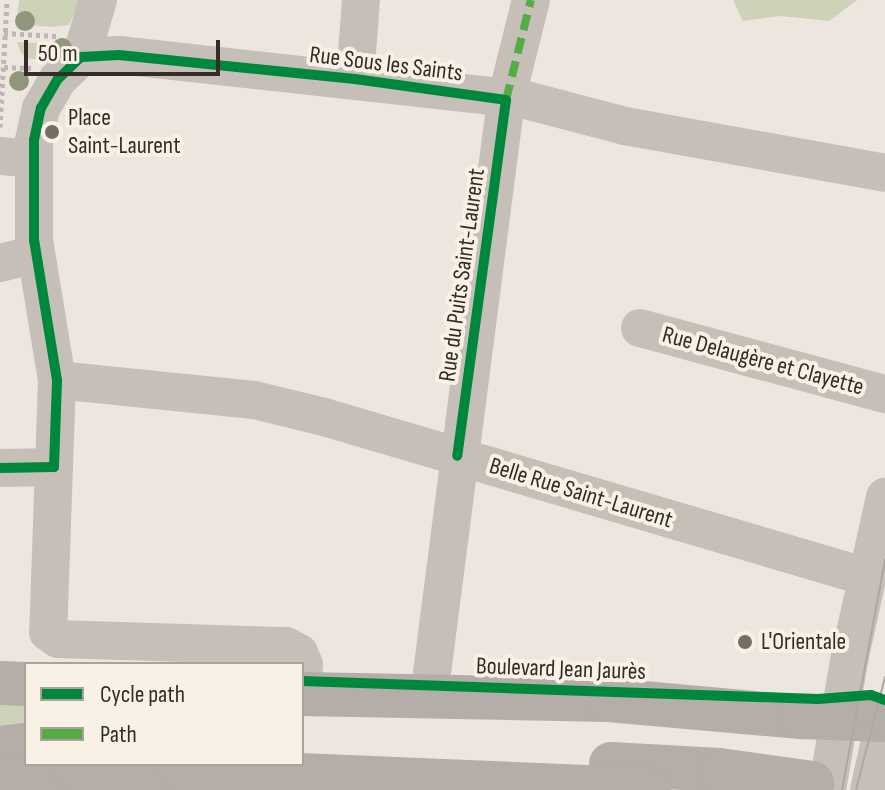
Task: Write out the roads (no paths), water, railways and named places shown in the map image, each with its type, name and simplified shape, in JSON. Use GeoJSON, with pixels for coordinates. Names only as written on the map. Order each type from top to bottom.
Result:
{"type":"FeatureCollection","features":[{"type":"Feature","properties":{"kind":"main road"},"geometry":{"type":"LineString","coordinates":[[0,683],[24,684]]}},
{"type":"Feature","properties":{"kind":"main road","name":"Boulevard Jean Jaurès"},"geometry":{"type":"LineString","coordinates":[[304,692],[430,690],[609,700],[665,707],[829,708],[885,720]]}},
{"type":"Feature","properties":{"kind":"main road"},"geometry":{"type":"LineString","coordinates":[[304,692],[407,713],[665,707]]}},
{"type":"Feature","properties":{"kind":"main road"},"geometry":{"type":"LineString","coordinates":[[0,748],[24,745]]}},
{"type":"Feature","properties":{"kind":"main road"},"geometry":{"type":"LineString","coordinates":[[304,749],[719,770],[819,787]]}},
{"type":"Feature","properties":{"kind":"main road"},"geometry":{"type":"LineString","coordinates":[[0,782],[74,769],[181,770],[650,790]]}},
{"type":"Feature","properties":{"kind":"main road"},"geometry":{"type":"LineString","coordinates":[[0,782],[12,790]]}},
{"type":"Feature","properties":{"kind":"street"},"geometry":{"type":"LineString","coordinates":[[98,0],[16,157],[26,247],[57,380],[46,620],[52,636],[275,644],[299,653],[303,662]]}},
{"type":"Feature","properties":{"kind":"street"},"geometry":{"type":"LineString","coordinates":[[355,79],[361,0]]}},
{"type":"Feature","properties":{"kind":"street","name":"Rue du Puits Saint-Laurent"},"geometry":{"type":"LineString","coordinates":[[430,690],[449,556],[457,456],[506,100],[531,0]]}},
{"type":"Feature","properties":{"kind":"street","name":"Rue Sous les Saints"},"geometry":{"type":"LineString","coordinates":[[74,47],[119,55],[526,100],[625,126],[885,173]]}},
{"type":"Feature","properties":{"kind":"street"},"geometry":{"type":"LineString","coordinates":[[0,263],[26,247]]}},
{"type":"Feature","properties":{"kind":"street","name":"Rue Delaugère et Clayette"},"geometry":{"type":"LineString","coordinates":[[640,328],[885,394]]}},
{"type":"Feature","properties":{"kind":"street","name":"Belle Rue Saint-Laurent"},"geometry":{"type":"LineString","coordinates":[[57,380],[254,400],[457,456],[867,577]]}},
{"type":"Feature","properties":{"kind":"street"},"geometry":{"type":"LineString","coordinates":[[0,468],[54,467]]}},
{"type":"Feature","properties":{"kind":"street"},"geometry":{"type":"LineString","coordinates":[[819,787],[829,708],[867,577],[885,497]]}},
{"type":"Feature","properties":{"kind":"street"},"geometry":{"type":"LineString","coordinates":[[0,673],[24,674]]}},
{"type":"Feature","properties":{"kind":"street","name":"Boulevard Jean Jaurès"},"geometry":{"type":"LineString","coordinates":[[430,690],[829,708]]}},
{"type":"Feature","properties":{"kind":"street"},"geometry":{"type":"LineString","coordinates":[[869,790],[885,720]]}},
{"type":"Feature","properties":{"kind":"tram line"},"geometry":{"type":"LineString","coordinates":[[842,790],[885,560]]}},
{"type":"Feature","properties":{"kind":"tram line"},"geometry":{"type":"LineString","coordinates":[[856,790],[885,677]]}},
{"type":"Feature","properties":{"kind":"place","name":"Place Saint-Laurent"},"geometry":{"type":"Point","coordinates":[52,132]}},
{"type":"Feature","properties":{"kind":"place","name":"L'Orientale"},"geometry":{"type":"Point","coordinates":[745,642]}}]}
